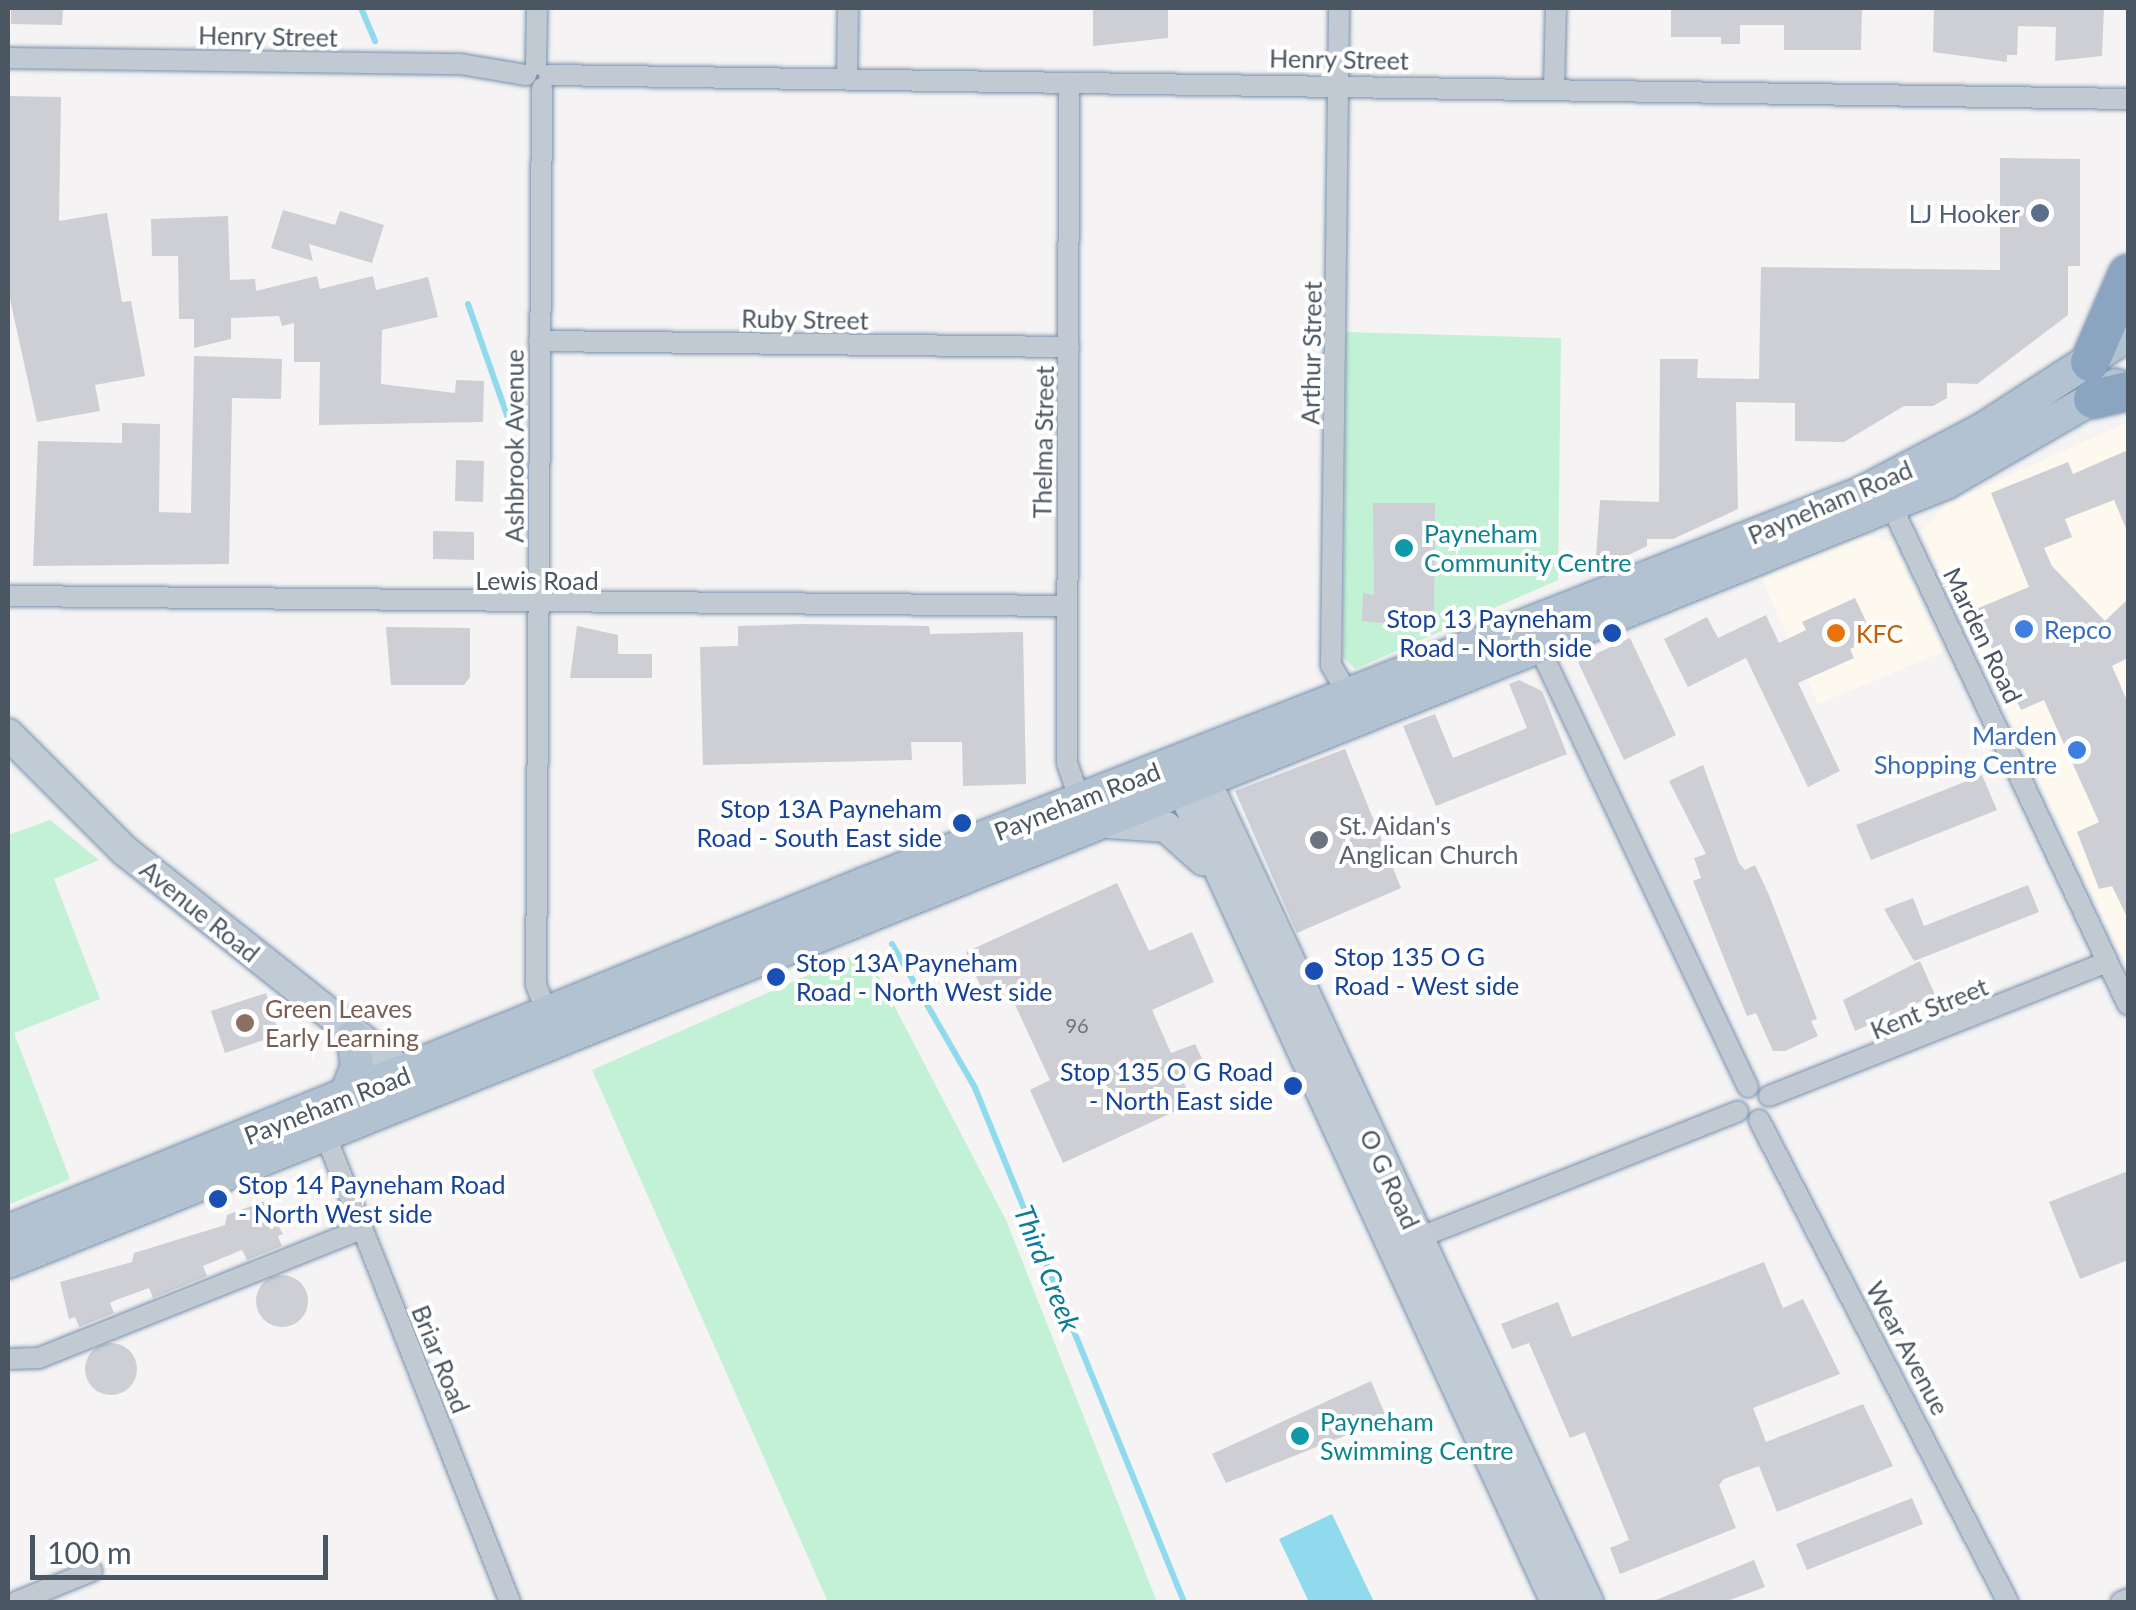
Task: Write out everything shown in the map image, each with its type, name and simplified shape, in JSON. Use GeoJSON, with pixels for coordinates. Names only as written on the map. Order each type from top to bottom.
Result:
{"type":"FeatureCollection","features":[{"type":"Feature","properties":{"kind":"highway"},"geometry":{"type":"LineString","coordinates":[[2090,362],[2128,274]]}},
{"type":"Feature","properties":{"kind":"main road","name":"Payneham Road"},"geometry":{"type":"LineString","coordinates":[[1187,772],[1348,695],[1861,493],[2090,362],[2128,334]]}},
{"type":"Feature","properties":{"kind":"main road","name":"Payneham Road"},"geometry":{"type":"LineString","coordinates":[[8,1231],[405,1074],[553,1027],[1187,772],[1539,647],[1946,483],[2110,395],[2128,378]]}},
{"type":"Feature","properties":{"kind":"main road","name":"Avenue Road"},"geometry":{"type":"LineString","coordinates":[[8,734],[98,828],[405,1074]]}},
{"type":"Feature","properties":{"kind":"main road","name":"O G Road"},"geometry":{"type":"LineString","coordinates":[[1187,772],[1218,877],[1588,1602]]}},
{"type":"Feature","properties":{"kind":"main road","name":"O G Road"},"geometry":{"type":"LineString","coordinates":[[1187,772],[1404,1243],[1556,1602]]}},
{"type":"Feature","properties":{"kind":"main road"},"geometry":{"type":"LineString","coordinates":[[1087,811],[1166,827],[1218,877]]}},
{"type":"Feature","properties":{"kind":"main road","name":"Payneham Road"},"geometry":{"type":"LineString","coordinates":[[8,1262],[469,1075],[553,1027]]}},
{"type":"Feature","properties":{"kind":"main road"},"geometry":{"type":"LineString","coordinates":[[345,1098],[356,1066],[354,1036]]}},
{"type":"Feature","properties":{"kind":"main road"},"geometry":{"type":"LineString","coordinates":[[383,1110],[405,1074],[436,1082],[469,1075]]}},
{"type":"Feature","properties":{"kind":"main road"},"geometry":{"type":"LineString","coordinates":[[201,1154],[220,1170],[258,1160]]}},
{"type":"Feature","properties":{"kind":"street","name":"Ashbrook Avenue"},"geometry":{"type":"LineString","coordinates":[[537,8],[540,340],[536,985],[553,1027]]}},
{"type":"Feature","properties":{"kind":"street"},"geometry":{"type":"LineString","coordinates":[[847,79],[848,8]]}},
{"type":"Feature","properties":{"kind":"street","name":"Arthur Street"},"geometry":{"type":"LineString","coordinates":[[1340,8],[1331,666],[1348,695]]}},
{"type":"Feature","properties":{"kind":"street"},"geometry":{"type":"LineString","coordinates":[[1554,88],[1556,8]]}},
{"type":"Feature","properties":{"kind":"street","name":"Henry Street"},"geometry":{"type":"LineString","coordinates":[[8,58],[460,64],[538,76],[1340,83],[2128,99]]}},
{"type":"Feature","properties":{"kind":"street","name":"Thelma Street"},"geometry":{"type":"LineString","coordinates":[[1069,83],[1068,763],[1087,811]]}},
{"type":"Feature","properties":{"kind":"street","name":"Ruby Street"},"geometry":{"type":"LineString","coordinates":[[540,340],[1069,348]]}},
{"type":"Feature","properties":{"kind":"street","name":"Marden Road"},"geometry":{"type":"LineString","coordinates":[[1891,505],[2128,1005]]}},
{"type":"Feature","properties":{"kind":"street","name":"Lewis Road"},"geometry":{"type":"LineString","coordinates":[[8,596],[536,606],[1067,606]]}},
{"type":"Feature","properties":{"kind":"street"},"geometry":{"type":"LineString","coordinates":[[1404,1243],[1738,1110],[1759,1120],[1769,1112],[1769,1096],[1748,1087],[1539,647]]}},
{"type":"Feature","properties":{"kind":"street","name":"Kent Street"},"geometry":{"type":"LineString","coordinates":[[1769,1096],[2107,962]]}},
{"type":"Feature","properties":{"kind":"street"},"geometry":{"type":"LineString","coordinates":[[1738,1110],[1738,1095],[1748,1087]]}},
{"type":"Feature","properties":{"kind":"street","name":"Wear Avenue"},"geometry":{"type":"LineString","coordinates":[[1759,1120],[2008,1602]]}},
{"type":"Feature","properties":{"kind":"street","name":"Briar Road"},"geometry":{"type":"LineString","coordinates":[[325,1134],[510,1602]]}},
{"type":"Feature","properties":{"kind":"street"},"geometry":{"type":"LineString","coordinates":[[10,1359],[39,1358],[362,1229]]}},
{"type":"Feature","properties":{"kind":"street"},"geometry":{"type":"LineString","coordinates":[[16,1602],[92,1571]]}},
{"type":"Feature","properties":{"kind":"street"},"geometry":{"type":"LineString","coordinates":[[2121,1602],[2128,1600]]}},
{"type":"Feature","properties":{"kind":"shaded area","name":"Marden Shopping Centre"},"geometry":{"type":"Polygon","coordinates":[[[2128,422],[2128,969],[1921,532],[1946,504],[2128,422]]]}},
{"type":"Feature","properties":{"kind":"shaded area"},"geometry":{"type":"Polygon","coordinates":[[[1865,535],[1893,542],[1943,652],[1818,704],[1761,578],[1865,535]]]}},
{"type":"Feature","properties":{"kind":"green space"},"geometry":{"type":"Polygon","coordinates":[[[1346,332],[1561,338],[1558,580],[1355,669],[1343,657],[1346,332]]]}},
{"type":"Feature","properties":{"kind":"green space"},"geometry":{"type":"Polygon","coordinates":[[[50,820],[99,860],[54,879],[100,999],[14,1033],[70,1179],[8,1205],[8,835],[50,820]]]}},
{"type":"Feature","properties":{"kind":"green space"},"geometry":{"type":"Polygon","coordinates":[[[865,950],[1006,1220],[1157,1602],[828,1602],[592,1070],[865,950]]]}},
{"type":"Feature","properties":{"kind":"water"},"geometry":{"type":"Polygon","coordinates":[[[1332,1514],[1374,1602],[1309,1602],[1279,1539],[1332,1514]]]}},
{"type":"Feature","properties":{"kind":"building"},"geometry":{"type":"Polygon","coordinates":[[[11,8],[63,8],[62,25],[11,24],[11,8]]]}},
{"type":"Feature","properties":{"kind":"building"},"geometry":{"type":"Polygon","coordinates":[[[1093,8],[1168,8],[1168,38],[1093,46],[1093,8]]]}},
{"type":"Feature","properties":{"kind":"building"},"geometry":{"type":"Polygon","coordinates":[[[1671,8],[1862,8],[1861,50],[1784,50],[1784,25],[1740,25],[1740,44],[1721,44],[1721,37],[1671,37],[1671,8]]]}},
{"type":"Feature","properties":{"kind":"building"},"geometry":{"type":"Polygon","coordinates":[[[1934,8],[2104,8],[2102,56],[2055,61],[2056,27],[2018,26],[2017,55],[2007,55],[2007,62],[1933,52],[1934,8]]]}},
{"type":"Feature","properties":{"kind":"building"},"geometry":{"type":"Polygon","coordinates":[[[8,96],[61,97],[59,221],[107,213],[122,302],[131,301],[145,376],[95,385],[100,411],[37,422],[8,290],[8,96]]]}},
{"type":"Feature","properties":{"kind":"building"},"geometry":{"type":"Polygon","coordinates":[[[2000,158],[2080,159],[2080,266],[2068,266],[2068,315],[1977,384],[1947,383],[1947,398],[1933,406],[1904,406],[1844,442],[1795,441],[1795,403],[1736,402],[1738,509],[1673,539],[1647,539],[1647,546],[1595,571],[1600,500],[1659,502],[1660,359],[1698,359],[1697,378],[1759,379],[1761,267],[2000,270],[2000,158]]]}},
{"type":"Feature","properties":{"kind":"building"},"geometry":{"type":"Polygon","coordinates":[[[283,210],[335,225],[340,211],[384,225],[372,263],[309,244],[313,261],[271,248],[283,210]]]}},
{"type":"Feature","properties":{"kind":"building"},"geometry":{"type":"Polygon","coordinates":[[[228,216],[230,280],[255,279],[256,291],[317,276],[320,289],[373,276],[376,290],[428,277],[438,317],[382,330],[381,384],[455,393],[456,380],[484,381],[483,422],[319,425],[320,362],[294,362],[294,323],[282,326],[279,316],[231,318],[231,339],[194,348],[194,319],[179,319],[178,256],[152,256],[151,219],[228,216]]]}},
{"type":"Feature","properties":{"kind":"building"},"geometry":{"type":"Polygon","coordinates":[[[194,356],[282,359],[281,399],[232,398],[229,564],[33,566],[38,441],[122,443],[122,423],[160,424],[159,512],[191,513],[194,356]]]}},
{"type":"Feature","properties":{"kind":"building"},"geometry":{"type":"Polygon","coordinates":[[[2128,450],[2128,533],[2114,500],[2065,519],[2072,537],[2044,548],[2052,566],[2105,621],[2128,599],[2128,658],[2112,666],[2128,703],[2128,919],[2112,886],[2099,889],[2077,832],[2099,822],[2044,700],[2021,710],[1974,610],[2029,587],[1991,493],[2068,462],[2073,474],[2128,450]]]}},
{"type":"Feature","properties":{"kind":"building"},"geometry":{"type":"Polygon","coordinates":[[[456,460],[484,461],[483,502],[455,501],[456,460]]]}},
{"type":"Feature","properties":{"kind":"building","name":"Payneham Community Centre"},"geometry":{"type":"Polygon","coordinates":[[[1373,503],[1435,503],[1434,628],[1362,621],[1363,593],[1374,595],[1373,503]]]}},
{"type":"Feature","properties":{"kind":"building"},"geometry":{"type":"Polygon","coordinates":[[[433,531],[474,532],[474,560],[433,559],[433,531]]]}},
{"type":"Feature","properties":{"kind":"building"},"geometry":{"type":"Polygon","coordinates":[[[1855,598],[1874,638],[1850,649],[1854,658],[1798,683],[1840,771],[1808,787],[1746,658],[1688,687],[1664,639],[1707,617],[1718,638],[1766,615],[1779,643],[1806,630],[1802,622],[1855,598]]]}},
{"type":"Feature","properties":{"kind":"building"},"geometry":{"type":"Polygon","coordinates":[[[577,626],[618,635],[618,654],[652,654],[652,678],[570,678],[577,626]]]}},
{"type":"Feature","properties":{"kind":"building"},"geometry":{"type":"Polygon","coordinates":[[[738,626],[929,626],[930,634],[1023,632],[1026,784],[963,786],[962,742],[911,742],[912,760],[703,765],[700,647],[738,646],[738,626]]]}},
{"type":"Feature","properties":{"kind":"building"},"geometry":{"type":"Polygon","coordinates":[[[386,627],[470,628],[470,677],[464,685],[391,685],[386,627]]]}},
{"type":"Feature","properties":{"kind":"building"},"geometry":{"type":"Polygon","coordinates":[[[1630,638],[1676,735],[1624,760],[1578,662],[1630,638]]]}},
{"type":"Feature","properties":{"kind":"building"},"geometry":{"type":"Polygon","coordinates":[[[1519,680],[1542,691],[1567,754],[1436,806],[1403,726],[1435,714],[1453,758],[1527,728],[1509,684],[1519,680]]]}},
{"type":"Feature","properties":{"kind":"building","name":"St. Aidan's Anglican Church"},"geometry":{"type":"Polygon","coordinates":[[[1345,749],[1401,888],[1297,933],[1235,791],[1345,749]]]}},
{"type":"Feature","properties":{"kind":"building"},"geometry":{"type":"Polygon","coordinates":[[[1703,765],[1739,863],[1745,870],[1755,865],[1817,1019],[1811,1021],[1818,1036],[1785,1051],[1773,1051],[1756,1013],[1747,1016],[1693,881],[1701,878],[1694,858],[1706,854],[1669,781],[1703,765]]]}},
{"type":"Feature","properties":{"kind":"building"},"geometry":{"type":"Polygon","coordinates":[[[1982,775],[1997,810],[1871,860],[1856,825],[1982,775]]]}},
{"type":"Feature","properties":{"kind":"building"},"geometry":{"type":"Polygon","coordinates":[[[1117,883],[1149,951],[1192,932],[1214,982],[1152,1010],[1171,1053],[1195,1044],[1206,1067],[1182,1079],[1193,1103],[1063,1163],[1030,1090],[1050,1080],[1009,992],[987,1002],[966,952],[1117,883]]]}},
{"type":"Feature","properties":{"kind":"building"},"geometry":{"type":"Polygon","coordinates":[[[2028,885],[2039,912],[1914,961],[1884,909],[1913,898],[1924,926],[2028,885]]]}},
{"type":"Feature","properties":{"kind":"building"},"geometry":{"type":"Polygon","coordinates":[[[1920,961],[1935,995],[1855,1031],[1843,1000],[1920,961]]]}},
{"type":"Feature","properties":{"kind":"building","name":"Green Leaves Early Learning"},"geometry":{"type":"Polygon","coordinates":[[[266,993],[279,1035],[225,1053],[211,1011],[266,993]]]}},
{"type":"Feature","properties":{"kind":"building"},"geometry":{"type":"Polygon","coordinates":[[[2128,1171],[2128,1260],[2080,1279],[2049,1202],[2128,1171]]]}},
{"type":"Feature","properties":{"kind":"building"},"geometry":{"type":"Polygon","coordinates":[[[265,1201],[283,1234],[278,1236],[282,1246],[247,1260],[242,1250],[203,1266],[207,1276],[153,1298],[149,1288],[116,1300],[110,1303],[114,1313],[79,1327],[75,1317],[69,1319],[60,1282],[132,1262],[134,1253],[225,1225],[227,1215],[265,1201]]]}},
{"type":"Feature","properties":{"kind":"building"},"geometry":{"type":"Polygon","coordinates":[[[1764,1262],[1783,1308],[1803,1299],[1840,1374],[1753,1408],[1766,1442],[1863,1404],[1893,1466],[1777,1512],[1759,1466],[1724,1479],[1719,1485],[1736,1528],[1620,1574],[1610,1548],[1629,1540],[1585,1432],[1570,1438],[1529,1343],[1512,1349],[1501,1324],[1558,1302],[1572,1337],[1764,1262]]]}},
{"type":"Feature","properties":{"kind":"building"},"geometry":{"type":"Polygon","coordinates":[[[282,1275],[301,1282],[308,1301],[301,1320],[282,1327],[263,1320],[256,1301],[263,1282],[282,1275]]]}},
{"type":"Feature","properties":{"kind":"building"},"geometry":{"type":"Polygon","coordinates":[[[111,1343],[130,1350],[137,1369],[130,1388],[111,1395],[92,1388],[85,1369],[92,1350],[111,1343]]]}},
{"type":"Feature","properties":{"kind":"building","name":"Payneham Swimming Centre"},"geometry":{"type":"Polygon","coordinates":[[[1371,1381],[1387,1419],[1226,1483],[1212,1454],[1371,1381]]]}},
{"type":"Feature","properties":{"kind":"building"},"geometry":{"type":"Polygon","coordinates":[[[1912,1498],[1923,1524],[1807,1570],[1796,1544],[1912,1498]]]}},
{"type":"Feature","properties":{"kind":"building"},"geometry":{"type":"Polygon","coordinates":[[[1754,1560],[1765,1587],[1725,1602],[1651,1602],[1754,1560]]]}},
{"type":"Feature","properties":{"kind":"waterway","name":"Third Creek"},"geometry":{"type":"LineString","coordinates":[[361,8],[375,41]]}},
{"type":"Feature","properties":{"kind":"waterway","name":"Third Creek"},"geometry":{"type":"LineString","coordinates":[[468,304],[509,421]]}},
{"type":"Feature","properties":{"kind":"waterway","name":"Third Creek"},"geometry":{"type":"LineString","coordinates":[[892,944],[975,1088],[1184,1602]]}},
{"type":"Feature","properties":{"kind":"place","name":"LJ Hooker"},"geometry":{"type":"Point","coordinates":[2040,213]}},
{"type":"Feature","properties":{"kind":"place","name":"Payneham Community Centre"},"geometry":{"type":"Point","coordinates":[1404,548]}},
{"type":"Feature","properties":{"kind":"place","name":"Repco"},"geometry":{"type":"Point","coordinates":[2024,629]}},
{"type":"Feature","properties":{"kind":"place","name":"Stop 13 Payneham Road - North side"},"geometry":{"type":"Point","coordinates":[1612,633]}},
{"type":"Feature","properties":{"kind":"place","name":"KFC"},"geometry":{"type":"Point","coordinates":[1836,633]}},
{"type":"Feature","properties":{"kind":"place","name":"Marden Shopping Centre"},"geometry":{"type":"Point","coordinates":[2077,750]}},
{"type":"Feature","properties":{"kind":"place","name":"Stop 13A Payneham Road - South East side"},"geometry":{"type":"Point","coordinates":[962,823]}},
{"type":"Feature","properties":{"kind":"place","name":"St. Aidan's Anglican Church"},"geometry":{"type":"Point","coordinates":[1319,840]}},
{"type":"Feature","properties":{"kind":"place","name":"Stop 135 O G Road - West side"},"geometry":{"type":"Point","coordinates":[1314,971]}},
{"type":"Feature","properties":{"kind":"place","name":"Stop 13A Payneham Road - North West side"},"geometry":{"type":"Point","coordinates":[776,977]}},
{"type":"Feature","properties":{"kind":"place","name":"Green Leaves Early Learning"},"geometry":{"type":"Point","coordinates":[245,1023]}},
{"type":"Feature","properties":{"kind":"place","name":"Stop 135 O G Road - North East side"},"geometry":{"type":"Point","coordinates":[1293,1086]}},
{"type":"Feature","properties":{"kind":"place","name":"Stop 14 Payneham Road - North West side"},"geometry":{"type":"Point","coordinates":[218,1199]}},
{"type":"Feature","properties":{"kind":"place","name":"Payneham Swimming Centre"},"geometry":{"type":"Point","coordinates":[1300,1436]}}]}
